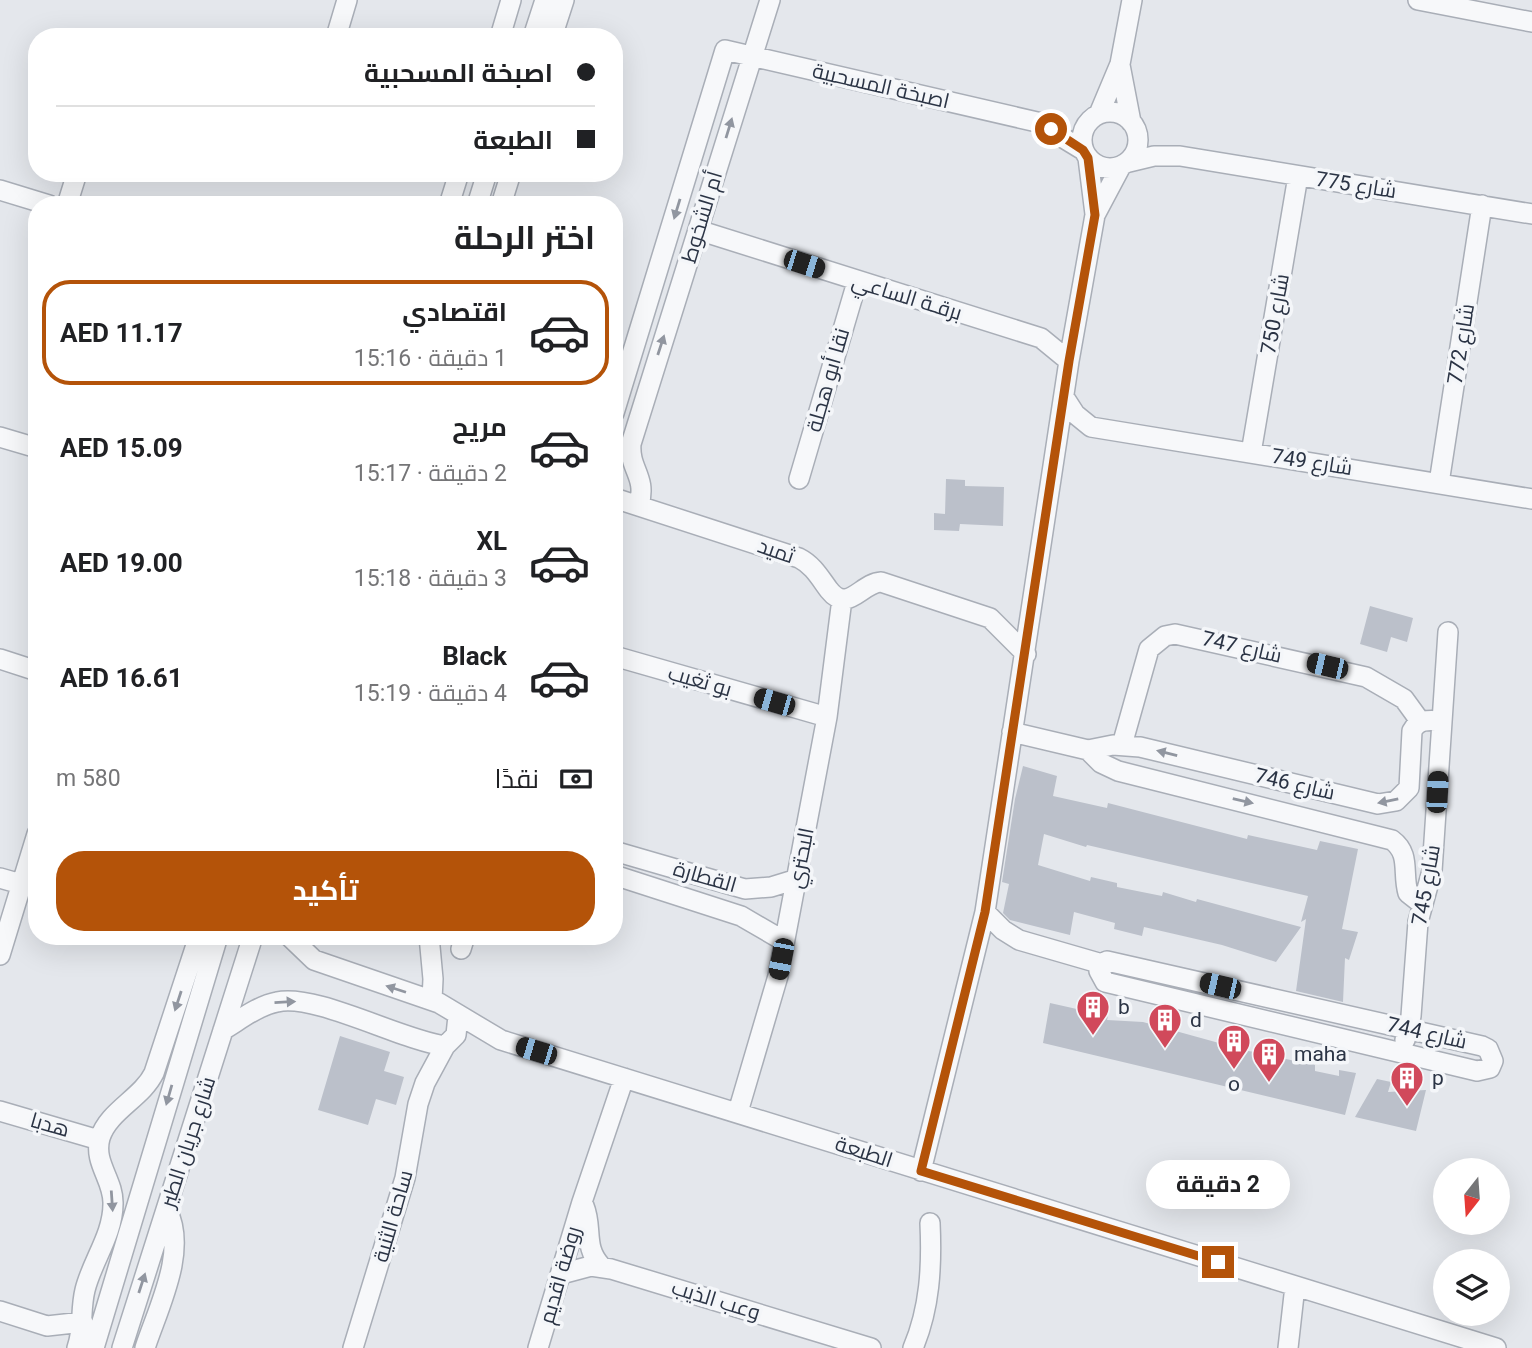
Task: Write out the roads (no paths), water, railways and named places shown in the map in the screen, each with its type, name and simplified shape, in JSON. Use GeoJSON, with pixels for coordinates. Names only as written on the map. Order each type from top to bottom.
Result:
{"type":"FeatureCollection","features":[{"type":"Feature","properties":{"kind":"street"},"geometry":{"type":"LineString","coordinates":[[339,28],[347,0]]}},
{"type":"Feature","properties":{"kind":"street"},"geometry":{"type":"LineString","coordinates":[[536,28],[545,0]]}},
{"type":"Feature","properties":{"kind":"street"},"geometry":{"type":"LineString","coordinates":[[555,28],[564,0]]}},
{"type":"Feature","properties":{"kind":"street","name":"أم الشخوط"},"geometry":{"type":"LineString","coordinates":[[639,505],[642,482],[631,451],[634,434],[770,0]]}},
{"type":"Feature","properties":{"kind":"street"},"geometry":{"type":"LineString","coordinates":[[921,1171],[985,912],[1069,361],[1095,215],[1082,134],[1095,117],[1120,64],[1132,0]]}},
{"type":"Feature","properties":{"kind":"street"},"geometry":{"type":"LineString","coordinates":[[1418,0],[1532,22]]}},
{"type":"Feature","properties":{"kind":"street"},"geometry":{"type":"LineString","coordinates":[[502,28],[506,5]]}},
{"type":"Feature","properties":{"kind":"street","name":"أم الشخوط"},"geometry":{"type":"LineString","coordinates":[[623,386],[725,50]]}},
{"type":"Feature","properties":{"kind":"street","name":"اصبخة المسحبية"},"geometry":{"type":"LineString","coordinates":[[725,50],[1037,122],[1095,117]]}},
{"type":"Feature","properties":{"kind":"street"},"geometry":{"type":"LineString","coordinates":[[1095,215],[1137,146],[1120,64]]}},
{"type":"Feature","properties":{"kind":"street"},"geometry":{"type":"LineString","coordinates":[[1095,117],[1116,113],[1132,124]]}},
{"type":"Feature","properties":{"kind":"street","name":"اصبخة المسحبية"},"geometry":{"type":"LineString","coordinates":[[1037,122],[1086,154]]}},
{"type":"Feature","properties":{"kind":"street","name":"شارع 775"},"geometry":{"type":"LineString","coordinates":[[1132,124],[1180,156]]}},
{"type":"Feature","properties":{"kind":"street"},"geometry":{"type":"LineString","coordinates":[[1086,154],[1100,166],[1125,164]]}},
{"type":"Feature","properties":{"kind":"street","name":"شارع 775"},"geometry":{"type":"LineString","coordinates":[[1125,164],[1154,156],[1180,156],[1532,214]]}},
{"type":"Feature","properties":{"kind":"street","name":"شارع 750"},"geometry":{"type":"LineString","coordinates":[[1251,453],[1298,176]]}},
{"type":"Feature","properties":{"kind":"street"},"geometry":{"type":"LineString","coordinates":[[0,190],[28,199]]}},
{"type":"Feature","properties":{"kind":"street","name":"شارع 772"},"geometry":{"type":"LineString","coordinates":[[1439,483],[1482,205]]}},
{"type":"Feature","properties":{"kind":"street","name":"برقـة الساعي"},"geometry":{"type":"LineString","coordinates":[[698,230],[1041,338],[1069,361]]}},
{"type":"Feature","properties":{"kind":"street"},"geometry":{"type":"LineString","coordinates":[[656,279],[680,286]]}},
{"type":"Feature","properties":{"kind":"street","name":"نقا أبو هجلة"},"geometry":{"type":"LineString","coordinates":[[799,480],[857,282]]}},
{"type":"Feature","properties":{"kind":"street"},"geometry":{"type":"LineString","coordinates":[[624,383],[646,390]]}},
{"type":"Feature","properties":{"kind":"street"},"geometry":{"type":"LineString","coordinates":[[1056,451],[1072,436],[1091,427],[1075,414],[1064,397]]}},
{"type":"Feature","properties":{"kind":"street","name":"شارع 749"},"geometry":{"type":"LineString","coordinates":[[1091,427],[1532,499]]}},
{"type":"Feature","properties":{"kind":"street"},"geometry":{"type":"LineString","coordinates":[[623,431],[634,434]]}},
{"type":"Feature","properties":{"kind":"street"},"geometry":{"type":"LineString","coordinates":[[0,437],[28,445]]}},
{"type":"Feature","properties":{"kind":"street","name":"ثميد"},"geometry":{"type":"LineString","coordinates":[[623,501],[799,558],[810,565],[832,594],[842,599]]}},
{"type":"Feature","properties":{"kind":"street"},"geometry":{"type":"LineString","coordinates":[[842,599],[852,598],[872,582],[885,583],[990,618],[1026,654]]}},
{"type":"Feature","properties":{"kind":"street","name":"البحتري"},"geometry":{"type":"LineString","coordinates":[[738,1112],[767,1020],[797,879],[827,717],[842,599]]}},
{"type":"Feature","properties":{"kind":"street","name":"شارع 745"},"geometry":{"type":"LineString","coordinates":[[1399,1053],[1409,1029],[1418,922],[1432,871],[1448,632]]}},
{"type":"Feature","properties":{"kind":"street","name":"شارع 747"},"geometry":{"type":"LineString","coordinates":[[1122,745],[1149,649],[1156,641],[1175,634],[1366,677],[1404,699],[1420,722]]}},
{"type":"Feature","properties":{"kind":"street"},"geometry":{"type":"LineString","coordinates":[[0,659],[28,668]]}},
{"type":"Feature","properties":{"kind":"street","name":"بو ثغيب"},"geometry":{"type":"LineString","coordinates":[[623,659],[827,717]]}},
{"type":"Feature","properties":{"kind":"street"},"geometry":{"type":"LineString","coordinates":[[1420,722],[1441,721]]}},
{"type":"Feature","properties":{"kind":"street","name":"شارع 746"},"geometry":{"type":"LineString","coordinates":[[1012,732],[1088,750],[1122,745],[1140,747],[1378,804],[1396,801],[1409,788],[1412,731],[1420,722]]}},
{"type":"Feature","properties":{"kind":"street","name":"شارع 746"},"geometry":{"type":"LineString","coordinates":[[1088,750],[1101,763],[1118,771],[1282,810],[1392,840],[1403,850],[1408,893],[1422,904]]}},
{"type":"Feature","properties":{"kind":"street"},"geometry":{"type":"LineString","coordinates":[[1282,810],[1288,783]]}},
{"type":"Feature","properties":{"kind":"street","name":"القطارة"},"geometry":{"type":"LineString","coordinates":[[623,854],[745,889],[771,887],[797,879]]}},
{"type":"Feature","properties":{"kind":"street"},"geometry":{"type":"LineString","coordinates":[[0,955],[28,862]]}},
{"type":"Feature","properties":{"kind":"street"},"geometry":{"type":"LineString","coordinates":[[0,878],[21,884]]}},
{"type":"Feature","properties":{"kind":"street","name":"القطارة"},"geometry":{"type":"LineString","coordinates":[[623,878],[741,916],[784,941]]}},
{"type":"Feature","properties":{"kind":"street","name":"شارع 744"},"geometry":{"type":"LineString","coordinates":[[985,912],[1003,930],[1019,940],[1102,964],[1113,961],[1482,1046],[1488,1049],[1493,1061],[1483,1072],[1476,1071],[1105,982],[1099,975],[1102,964]]}},
{"type":"Feature","properties":{"kind":"street"},"geometry":{"type":"LineString","coordinates":[[77,1348],[83,1322],[84,1293],[106,1235],[114,1203],[98,1157],[99,1140],[107,1125],[145,1089],[155,1073],[208,945]]}},
{"type":"Feature","properties":{"kind":"street","name":"شارع جريان الطير"},"geometry":{"type":"LineString","coordinates":[[94,1348],[209,945]]}},
{"type":"Feature","properties":{"kind":"street"},"geometry":{"type":"LineString","coordinates":[[219,945],[245,959]]}},
{"type":"Feature","properties":{"kind":"street","name":"شارع جريان الطير"},"geometry":{"type":"LineString","coordinates":[[122,1348],[250,945]]}},
{"type":"Feature","properties":{"kind":"street","name":"الطبعة"},"geometry":{"type":"LineString","coordinates":[[297,945],[303,952],[325,965],[432,1000],[501,1040],[1496,1348]]}},
{"type":"Feature","properties":{"kind":"street"},"geometry":{"type":"LineString","coordinates":[[430,945],[432,1000]]}},
{"type":"Feature","properties":{"kind":"street"},"geometry":{"type":"LineString","coordinates":[[223,1030],[265,1006],[278,1001],[293,1001],[445,1046]]}},
{"type":"Feature","properties":{"kind":"street","name":"ساحة الثنية"},"geometry":{"type":"LineString","coordinates":[[352,1348],[405,1178],[415,1115],[425,1083],[445,1046],[456,1035],[458,1016]]}},
{"type":"Feature","properties":{"kind":"street","name":"ساحة الثنية"},"geometry":{"type":"LineString","coordinates":[[416,1039],[425,1068],[425,1083]]}},
{"type":"Feature","properties":{"kind":"street","name":"روضة اقديم"},"geometry":{"type":"LineString","coordinates":[[538,1348],[582,1202],[624,1077]]}},
{"type":"Feature","properties":{"kind":"street","name":"هدبا"},"geometry":{"type":"LineString","coordinates":[[0,1111],[99,1140]]}},
{"type":"Feature","properties":{"kind":"street","name":"روضة اقديم"},"geometry":{"type":"LineString","coordinates":[[582,1202],[587,1215],[588,1246],[601,1266]]}},
{"type":"Feature","properties":{"kind":"street"},"geometry":{"type":"LineString","coordinates":[[145,1348],[172,1263],[173,1228],[167,1210]]}},
{"type":"Feature","properties":{"kind":"street"},"geometry":{"type":"LineString","coordinates":[[914,1348],[923,1320],[930,1278],[930,1223]]}},
{"type":"Feature","properties":{"kind":"street"},"geometry":{"type":"LineString","coordinates":[[106,1235],[126,1242]]}},
{"type":"Feature","properties":{"kind":"street","name":"وعب الذيب"},"geometry":{"type":"LineString","coordinates":[[561,1274],[580,1267],[601,1266],[871,1348]]}},
{"type":"Feature","properties":{"kind":"street"},"geometry":{"type":"LineString","coordinates":[[1288,1348],[1295,1286]]}},
{"type":"Feature","properties":{"kind":"street"},"geometry":{"type":"LineString","coordinates":[[0,1311],[47,1326],[83,1322]]}},
{"type":"Feature","properties":{"kind":"place","name":"b"},"geometry":{"type":"Point","coordinates":[1093,1037]}},
{"type":"Feature","properties":{"kind":"place","name":"d"},"geometry":{"type":"Point","coordinates":[1165,1050]}},
{"type":"Feature","properties":{"kind":"place","name":"o"},"geometry":{"type":"Point","coordinates":[1234,1071]}},
{"type":"Feature","properties":{"kind":"place","name":"maha"},"geometry":{"type":"Point","coordinates":[1269,1084]}},
{"type":"Feature","properties":{"kind":"place","name":"p"},"geometry":{"type":"Point","coordinates":[1407,1108]}}]}
